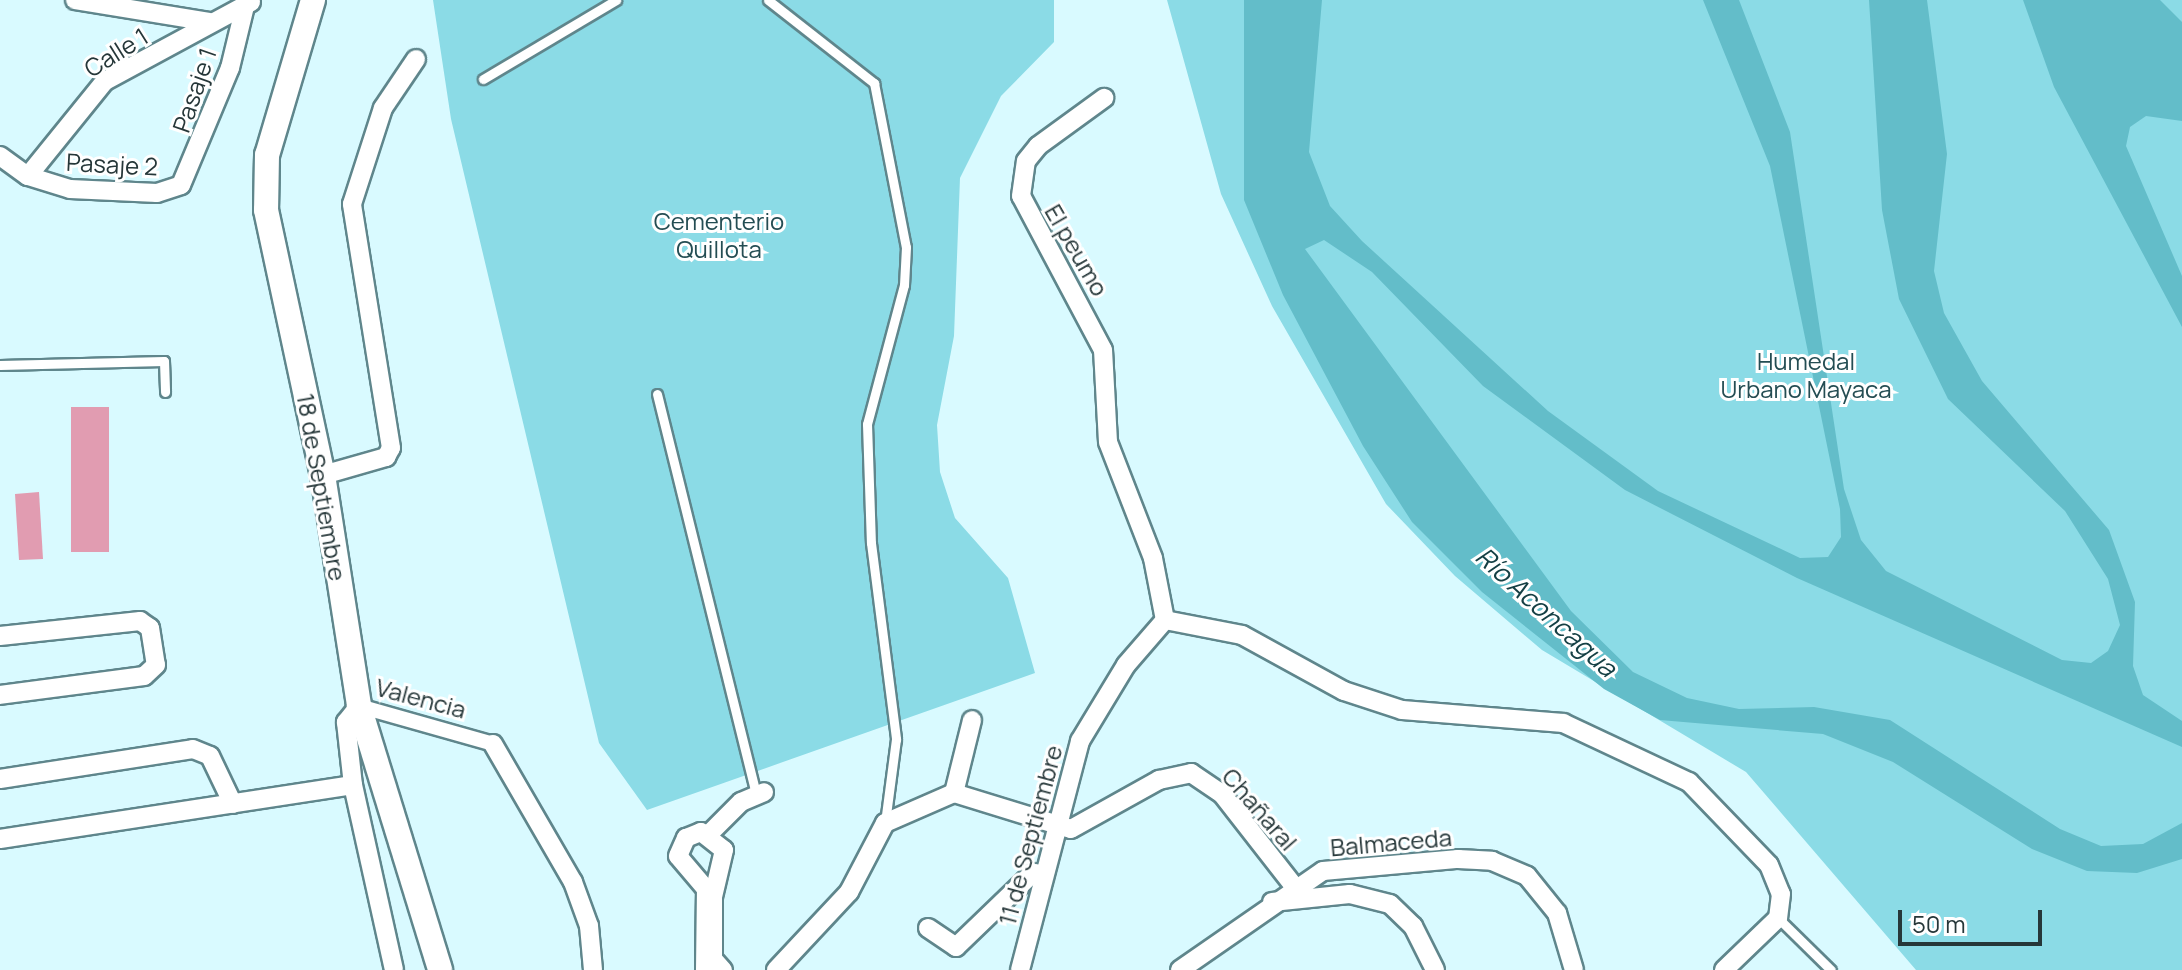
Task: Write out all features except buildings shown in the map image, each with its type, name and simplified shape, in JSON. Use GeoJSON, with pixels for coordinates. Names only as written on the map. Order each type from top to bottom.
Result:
{"type":"FeatureCollection","features":[{"type":"Feature","properties":{"kind":"street"},"geometry":{"type":"LineString","coordinates":[[75,0],[209,22]]}},
{"type":"Feature","properties":{"kind":"street","name":"18 de Septiembre"},"geometry":{"type":"LineString","coordinates":[[313,0],[267,155],[266,210],[323,475],[359,706],[440,970]]}},
{"type":"Feature","properties":{"kind":"street","name":"Calle 1"},"geometry":{"type":"LineString","coordinates":[[28,176],[105,81],[209,22],[250,3]]}},
{"type":"Feature","properties":{"kind":"street","name":"Pasaje 1"},"geometry":{"type":"LineString","coordinates":[[181,185],[230,68],[250,3]]}},
{"type":"Feature","properties":{"kind":"street"},"geometry":{"type":"LineString","coordinates":[[323,475],[386,457],[391,448],[352,204],[383,108],[416,59]]}},
{"type":"Feature","properties":{"kind":"street","name":"El peumo"},"geometry":{"type":"LineString","coordinates":[[1104,98],[1038,146],[1026,161],[1021,196],[1096,332],[1107,370],[1108,442],[1153,558],[1165,620]]}},
{"type":"Feature","properties":{"kind":"street","name":"Pasaje 2"},"geometry":{"type":"LineString","coordinates":[[0,156],[28,176],[70,189],[157,193],[181,185]]}},
{"type":"Feature","properties":{"kind":"street"},"geometry":{"type":"LineString","coordinates":[[1165,620],[1242,635],[1344,691],[1402,710],[1563,723],[1689,782],[1769,865],[1781,894],[1778,918],[1724,970]]}},
{"type":"Feature","properties":{"kind":"street","name":"11 de Septiembre"},"geometry":{"type":"LineString","coordinates":[[1020,970],[1043,874],[1086,728],[1165,620]]}},
{"type":"Feature","properties":{"kind":"street"},"geometry":{"type":"LineString","coordinates":[[0,636],[140,621],[150,628],[156,665],[144,676],[0,695]]}},
{"type":"Feature","properties":{"kind":"street","name":"Valencia"},"geometry":{"type":"LineString","coordinates":[[394,970],[353,785],[346,722],[359,706],[493,744],[573,882],[589,926],[593,970]]}},
{"type":"Feature","properties":{"kind":"street"},"geometry":{"type":"LineString","coordinates":[[954,793],[972,720]]}},
{"type":"Feature","properties":{"kind":"street"},"geometry":{"type":"LineString","coordinates":[[0,779],[193,749],[210,756],[233,804]]}},
{"type":"Feature","properties":{"kind":"street","name":"Chañaral"},"geometry":{"type":"LineString","coordinates":[[1056,827],[1081,827],[1159,780],[1191,773],[1222,794],[1293,885]]}},
{"type":"Feature","properties":{"kind":"street"},"geometry":{"type":"LineString","coordinates":[[0,839],[353,785]]}},
{"type":"Feature","properties":{"kind":"street"},"geometry":{"type":"LineString","coordinates":[[776,970],[849,892],[885,823],[954,793],[1056,827]]}},
{"type":"Feature","properties":{"kind":"street"},"geometry":{"type":"LineString","coordinates":[[705,970],[706,889],[678,856],[686,838],[710,833],[741,802],[760,794]]}},
{"type":"Feature","properties":{"kind":"street"},"geometry":{"type":"LineString","coordinates":[[710,833],[724,850],[713,897],[713,959],[723,970]]}},
{"type":"Feature","properties":{"kind":"street","name":"Balmaceda"},"geometry":{"type":"LineString","coordinates":[[1180,970],[1293,885],[1323,871],[1393,862],[1506,865],[1527,876],[1557,913],[1574,970]]}},
{"type":"Feature","properties":{"kind":"street"},"geometry":{"type":"LineString","coordinates":[[928,928],[956,947],[1033,873],[1043,874]]}},
{"type":"Feature","properties":{"kind":"street"},"geometry":{"type":"LineString","coordinates":[[1272,903],[1350,894],[1390,904],[1413,926],[1435,970]]}},
{"type":"Feature","properties":{"kind":"lane"},"geometry":{"type":"LineString","coordinates":[[483,79],[616,0]]}},
{"type":"Feature","properties":{"kind":"lane"},"geometry":{"type":"LineString","coordinates":[[768,0],[874,83],[906,247],[904,285],[867,424],[871,543],[896,739],[885,823]]}},
{"type":"Feature","properties":{"kind":"lane"},"geometry":{"type":"LineString","coordinates":[[0,365],[164,361],[165,392]]}},
{"type":"Feature","properties":{"kind":"lane"},"geometry":{"type":"LineString","coordinates":[[657,394],[760,794]]}},
{"type":"Feature","properties":{"kind":"lane"},"geometry":{"type":"LineString","coordinates":[[1778,918],[1831,970]]}},
{"type":"Feature","properties":{"kind":"green space","name":"Cementerio Quillota"},"geometry":{"type":"Polygon","coordinates":[[[433,0],[1054,0],[1054,42],[1001,96],[960,178],[954,336],[937,425],[940,472],[955,518],[1008,578],[1035,673],[647,810],[599,743],[451,119],[433,0]]]}},
{"type":"Feature","properties":{"kind":"green space","name":"Humedal Urbano Mayaca"},"geometry":{"type":"Polygon","coordinates":[[[1167,0],[2182,0],[2182,970],[1916,970],[1746,772],[1542,650],[1455,576],[1386,504],[1272,306],[1221,194],[1167,0]]]}},
{"type":"Feature","properties":{"kind":"water","name":"Río Aconcagua"},"geometry":{"type":"Polygon","coordinates":[[[1244,0],[1322,0],[1309,152],[1330,206],[1362,241],[1548,411],[1658,491],[1800,558],[1828,557],[1841,537],[1840,509],[1770,166],[1703,0],[1739,0],[1790,132],[1844,489],[1861,540],[1886,571],[2062,660],[2091,663],[2108,651],[2120,625],[2108,579],[2065,511],[1948,399],[1899,299],[1882,210],[1869,0],[1927,0],[1947,154],[1934,271],[1944,313],[1982,381],[2109,530],[2135,602],[2133,666],[2143,695],[2182,721],[2182,747],[1797,578],[1625,490],[1483,386],[1372,272],[1324,240],[1305,249],[1571,611],[1633,672],[1687,698],[1739,709],[1814,707],[1890,720],[2060,829],[2101,846],[2143,844],[2182,823],[2182,859],[2137,873],[2087,871],[2032,849],[1893,762],[1823,734],[1660,720],[1604,689],[1482,592],[1412,522],[1363,446],[1283,295],[1244,200],[1244,0]]]}},
{"type":"Feature","properties":{"kind":"water"},"geometry":{"type":"Polygon","coordinates":[[[2023,0],[2160,0],[2182,22],[2182,121],[2146,116],[2130,127],[2126,146],[2182,276],[2182,327],[2054,87],[2023,0]]]}}]}
